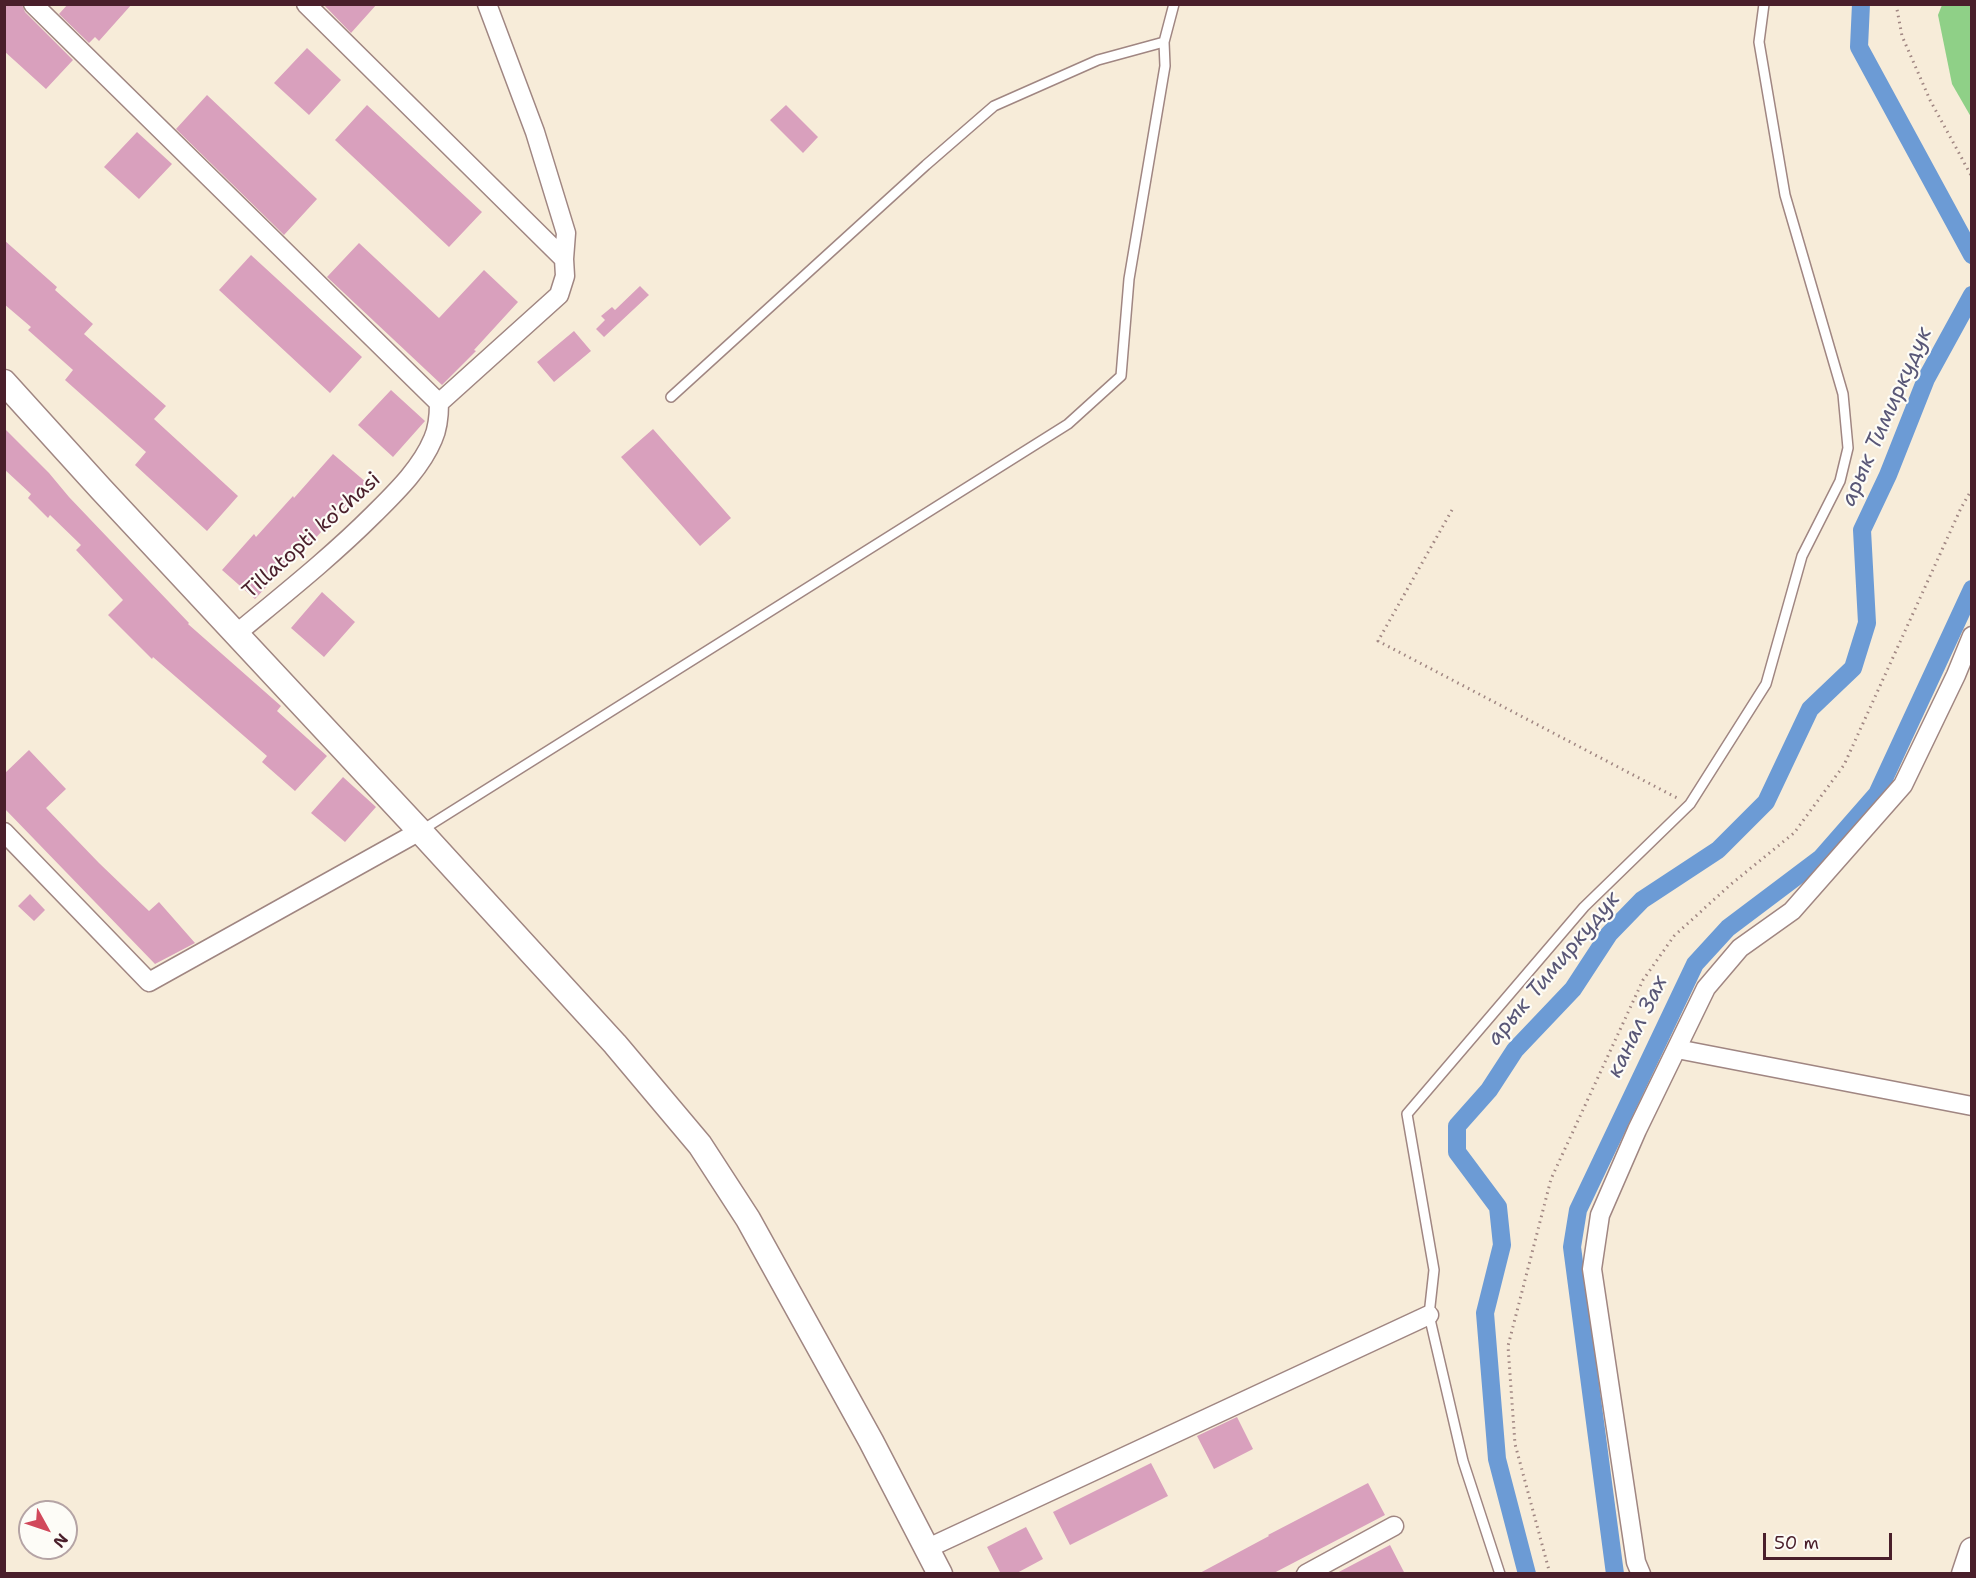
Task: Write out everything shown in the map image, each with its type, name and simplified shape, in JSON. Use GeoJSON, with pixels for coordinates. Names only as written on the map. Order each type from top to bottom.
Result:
{"type":"FeatureCollection","features":[{"type":"Feature","properties":{"kind":"main road"},"geometry":{"type":"LineString","coordinates":[[4,382],[100,489],[420,831],[650,1083],[718,1170],[753,1229],[865,1431],[940,1574]]}},
{"type":"Feature","properties":{"kind":"main road"},"geometry":{"type":"LineString","coordinates":[[1964,1574],[1971,1550]]}},
{"type":"Feature","properties":{"kind":"street"},"geometry":{"type":"LineString","coordinates":[[33,4],[439,403],[559,295],[565,276],[566,233],[534,132],[487,4]]}},
{"type":"Feature","properties":{"kind":"street"},"geometry":{"type":"LineString","coordinates":[[306,4],[564,259]]}},
{"type":"Feature","properties":{"kind":"street","name":"Tillatopti ko'chasi"},"geometry":{"type":"LineString","coordinates":[[236,634],[344,544],[396,493],[417,467],[433,440],[439,420],[439,403]]}},
{"type":"Feature","properties":{"kind":"street"},"geometry":{"type":"LineString","coordinates":[[1641,1574],[1636,1562],[1592,1269],[1600,1215],[1637,1130],[1706,988],[1740,948],[1792,911],[1903,786],[1956,675],[1971,636]]}},
{"type":"Feature","properties":{"kind":"street"},"geometry":{"type":"LineString","coordinates":[[4,832],[149,982],[420,831]]}},
{"type":"Feature","properties":{"kind":"street"},"geometry":{"type":"LineString","coordinates":[[1677,1049],[1971,1106]]}},
{"type":"Feature","properties":{"kind":"street"},"geometry":{"type":"LineString","coordinates":[[926,1549],[1429,1315]]}},
{"type":"Feature","properties":{"kind":"street"},"geometry":{"type":"LineString","coordinates":[[1306,1574],[1395,1526]]}},
{"type":"Feature","properties":{"kind":"lane"},"geometry":{"type":"LineString","coordinates":[[420,831],[1068,424],[1121,376],[1129,279],[1165,66],[1164,42],[1174,4]]}},
{"type":"Feature","properties":{"kind":"lane"},"geometry":{"type":"LineString","coordinates":[[1500,1574],[1463,1461],[1429,1315],[1434,1270],[1407,1114],[1584,908],[1690,804],[1766,684],[1802,556],[1840,481],[1848,448],[1843,394],[1785,195],[1759,42],[1764,4]]}},
{"type":"Feature","properties":{"kind":"lane"},"geometry":{"type":"LineString","coordinates":[[671,397],[994,106],[1098,60],[1164,42]]}},
{"type":"Feature","properties":{"kind":"path"},"geometry":{"type":"LineString","coordinates":[[1896,4],[1902,36],[1930,100],[1971,177]]}},
{"type":"Feature","properties":{"kind":"path"},"geometry":{"type":"LineString","coordinates":[[1452,510],[1378,640],[1690,804]]}},
{"type":"Feature","properties":{"kind":"green space"},"geometry":{"type":"Polygon","coordinates":[[[1942,5],[1971,5],[1971,117],[1952,84],[1938,15],[1942,5]]]}},
{"type":"Feature","properties":{"kind":"building"},"geometry":{"type":"Polygon","coordinates":[[[4,4],[22,4],[25,12],[73,60],[46,89],[4,51],[4,4]]]}},
{"type":"Feature","properties":{"kind":"building"},"geometry":{"type":"Polygon","coordinates":[[[68,4],[132,4],[99,41],[95,37],[89,43],[59,14],[68,4]]]}},
{"type":"Feature","properties":{"kind":"building"},"geometry":{"type":"Polygon","coordinates":[[[323,4],[377,4],[351,33],[323,4]]]}},
{"type":"Feature","properties":{"kind":"building"},"geometry":{"type":"Polygon","coordinates":[[[307,48],[341,80],[309,115],[274,83],[307,48]]]}},
{"type":"Feature","properties":{"kind":"building"},"geometry":{"type":"Polygon","coordinates":[[[207,95],[317,199],[284,235],[176,129],[207,95]]]}},
{"type":"Feature","properties":{"kind":"building"},"geometry":{"type":"Polygon","coordinates":[[[367,105],[482,212],[449,247],[335,140],[367,105]]]}},
{"type":"Feature","properties":{"kind":"building"},"geometry":{"type":"Polygon","coordinates":[[[786,105],[818,137],[803,153],[770,120],[786,105]]]}},
{"type":"Feature","properties":{"kind":"building"},"geometry":{"type":"Polygon","coordinates":[[[137,132],[172,164],[139,199],[104,167],[137,132]]]}},
{"type":"Feature","properties":{"kind":"building"},"geometry":{"type":"Polygon","coordinates":[[[4,240],[57,287],[55,290],[93,324],[84,334],[166,406],[154,419],[238,496],[207,531],[135,465],[146,452],[65,380],[73,370],[28,330],[31,327],[4,304],[4,240]]]}},
{"type":"Feature","properties":{"kind":"building"},"geometry":{"type":"Polygon","coordinates":[[[359,243],[439,318],[484,270],[518,302],[474,350],[476,351],[442,385],[327,277],[359,243]]]}},
{"type":"Feature","properties":{"kind":"building"},"geometry":{"type":"Polygon","coordinates":[[[251,255],[362,357],[330,393],[219,290],[251,255]]]}},
{"type":"Feature","properties":{"kind":"building"},"geometry":{"type":"Polygon","coordinates":[[[640,286],[649,295],[604,337],[596,329],[605,320],[601,316],[612,307],[615,310],[640,286]]]}},
{"type":"Feature","properties":{"kind":"building"},"geometry":{"type":"Polygon","coordinates":[[[574,331],[591,351],[554,382],[537,362],[574,331]]]}},
{"type":"Feature","properties":{"kind":"building"},"geometry":{"type":"Polygon","coordinates":[[[391,390],[425,421],[393,457],[358,425],[391,390]]]}},
{"type":"Feature","properties":{"kind":"building"},"geometry":{"type":"Polygon","coordinates":[[[4,428],[49,473],[188,624],[281,706],[277,711],[327,756],[295,791],[262,762],[267,756],[153,657],[152,659],[108,615],[123,600],[76,550],[81,545],[50,515],[48,518],[28,498],[31,494],[4,469],[4,428]]]}},
{"type":"Feature","properties":{"kind":"building"},"geometry":{"type":"Polygon","coordinates":[[[653,429],[731,518],[700,546],[621,457],[653,429]]]}},
{"type":"Feature","properties":{"kind":"building"},"geometry":{"type":"Polygon","coordinates":[[[333,454],[367,483],[255,599],[222,570],[254,534],[256,537],[293,496],[294,498],[333,454]]]}},
{"type":"Feature","properties":{"kind":"building"},"geometry":{"type":"Polygon","coordinates":[[[322,592],[355,622],[324,657],[291,628],[322,592]]]}},
{"type":"Feature","properties":{"kind":"building"},"geometry":{"type":"Polygon","coordinates":[[[29,750],[66,789],[46,808],[149,911],[159,902],[195,943],[155,964],[4,808],[4,774],[29,750]]]}},
{"type":"Feature","properties":{"kind":"building"},"geometry":{"type":"Polygon","coordinates":[[[343,777],[376,807],[345,842],[311,813],[343,777]]]}},
{"type":"Feature","properties":{"kind":"building"},"geometry":{"type":"Polygon","coordinates":[[[30,894],[45,910],[34,921],[18,906],[30,894]]]}},
{"type":"Feature","properties":{"kind":"building"},"geometry":{"type":"Polygon","coordinates":[[[1237,1417],[1253,1449],[1214,1469],[1197,1436],[1237,1417]]]}},
{"type":"Feature","properties":{"kind":"building"},"geometry":{"type":"Polygon","coordinates":[[[1151,1463],[1168,1496],[1070,1545],[1053,1512],[1151,1463]]]}},
{"type":"Feature","properties":{"kind":"building"},"geometry":{"type":"Polygon","coordinates":[[[1368,1483],[1385,1515],[1272,1574],[1198,1574],[1268,1535],[1368,1483]]]}},
{"type":"Feature","properties":{"kind":"building"},"geometry":{"type":"Polygon","coordinates":[[[1026,1527],[1043,1559],[1015,1574],[1001,1574],[987,1547],[1026,1527]]]}},
{"type":"Feature","properties":{"kind":"building"},"geometry":{"type":"Polygon","coordinates":[[[1390,1545],[1405,1574],[1335,1574],[1390,1545]]]}},
{"type":"Feature","properties":{"kind":"waterway","name":"арык Тимиркудук"},"geometry":{"type":"LineString","coordinates":[[1861,4],[1859,47],[1972,255]]}},
{"type":"Feature","properties":{"kind":"waterway","name":"арык Тимиркудук"},"geometry":{"type":"LineString","coordinates":[[1527,1574],[1497,1459],[1485,1313],[1502,1245],[1498,1207],[1457,1152],[1457,1126],[1489,1090],[1515,1050],[1573,989],[1609,934],[1642,900],[1718,850],[1766,802],[1810,709],[1853,668],[1867,623],[1862,530],[1888,475],[1926,379],[1972,295]]}},
{"type":"Feature","properties":{"kind":"waterway","name":"канал Зах"},"geometry":{"type":"LineString","coordinates":[[1615,1574],[1572,1247],[1578,1210],[1695,964],[1728,928],[1821,858],[1877,794],[1972,589]]}}]}
